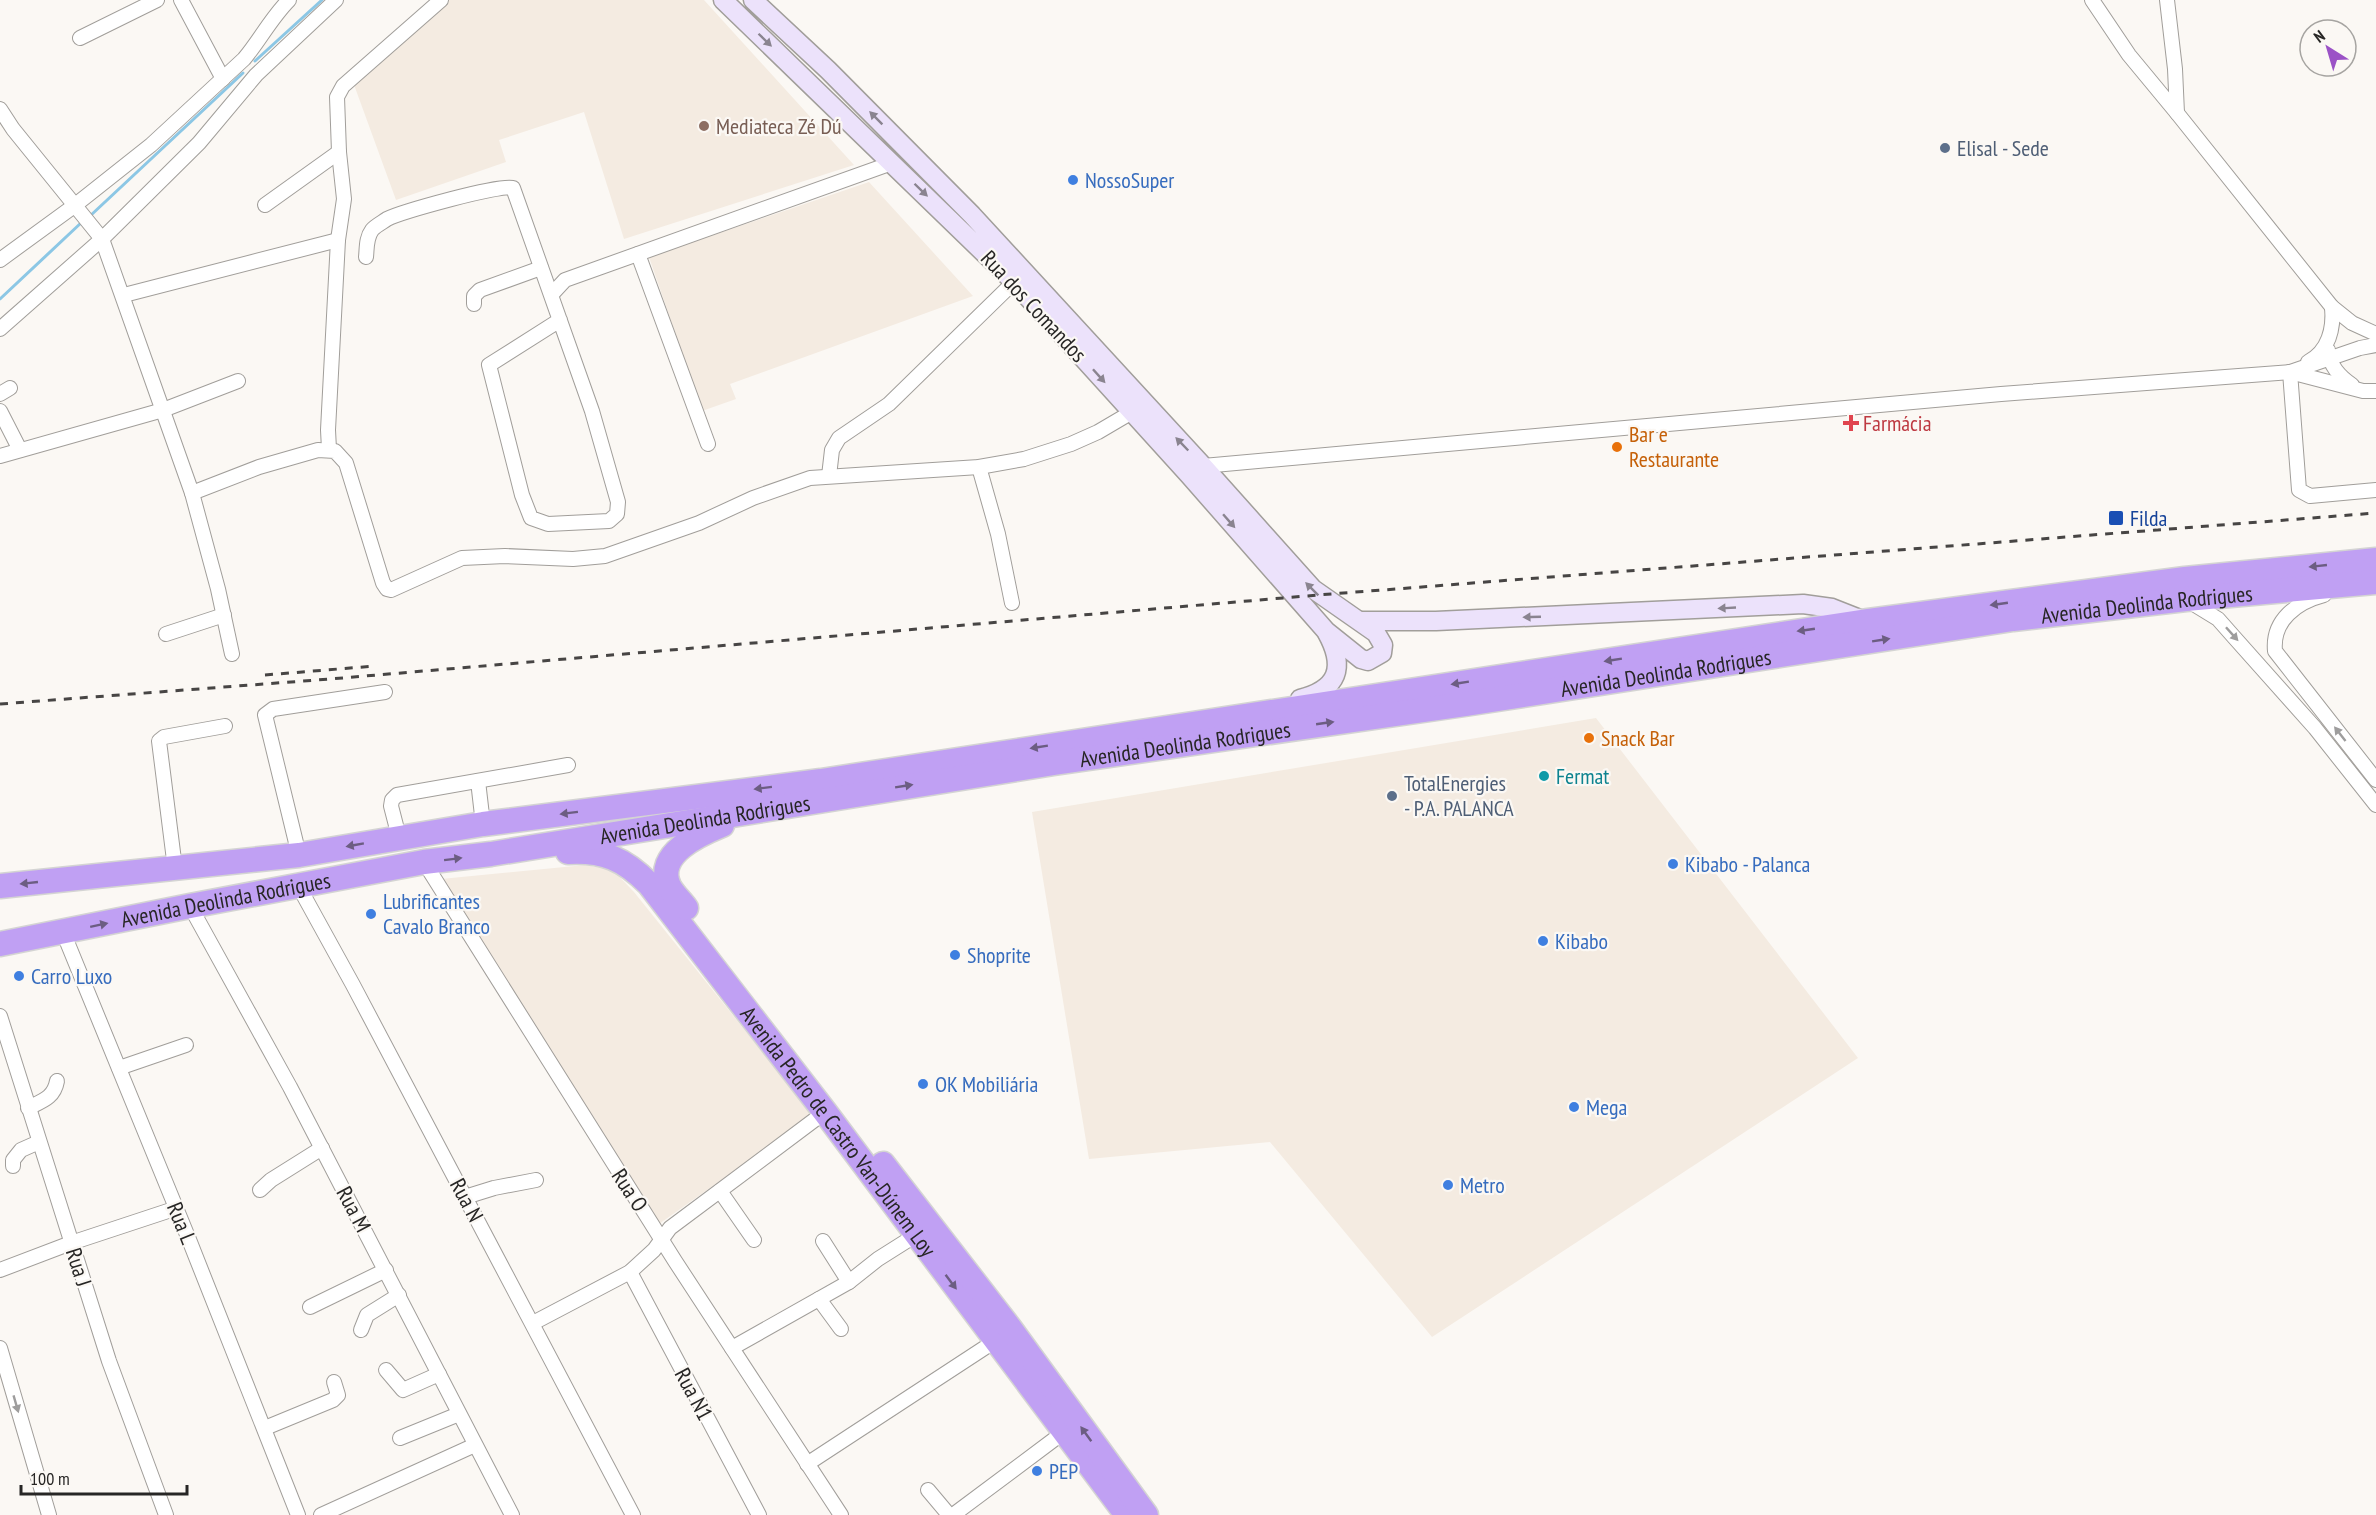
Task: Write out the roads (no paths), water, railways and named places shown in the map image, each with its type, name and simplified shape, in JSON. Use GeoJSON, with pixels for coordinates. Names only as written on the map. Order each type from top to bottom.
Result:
{"type":"FeatureCollection","features":[{"type":"Feature","properties":{"kind":"highway","name":"Avenida Deolinda Rodrigues"},"geometry":{"type":"LineString","coordinates":[[0,886],[299,855],[483,824],[820,781],[1867,621],[2185,579],[2376,560]]}},
{"type":"Feature","properties":{"kind":"highway","name":"Avenida Deolinda Rodrigues"},"geometry":{"type":"LineString","coordinates":[[0,945],[424,862],[491,854],[1065,761],[1465,704],[2013,620],[2186,599],[2376,583]]}},
{"type":"Feature","properties":{"kind":"highway","name":"Avenida Pedro de Castro Van-Dúnem Loy"},"geometry":{"type":"LineString","coordinates":[[756,811],[697,835],[684,844],[670,862],[668,872],[670,887],[1002,1317],[1146,1515]]}},
{"type":"Feature","properties":{"kind":"highway","name":"Avenida Pedro de Castro Van-Dúnem Loy"},"geometry":{"type":"LineString","coordinates":[[491,854],[585,851],[610,855],[637,872],[656,893],[825,1112],[1127,1515]]}},
{"type":"Feature","properties":{"kind":"main road","name":"Rua dos Comandos"},"geometry":{"type":"LineString","coordinates":[[723,0],[1014,282],[1326,631]]}},
{"type":"Feature","properties":{"kind":"main road","name":"Rua dos Comandos"},"geometry":{"type":"LineString","coordinates":[[753,0],[828,70],[972,215],[1203,466],[1318,595],[1361,621]]}},
{"type":"Feature","properties":{"kind":"main road"},"geometry":{"type":"LineString","coordinates":[[1361,621],[1436,621],[1803,604],[1832,608],[1867,621]]}},
{"type":"Feature","properties":{"kind":"main road"},"geometry":{"type":"LineString","coordinates":[[1326,631],[1360,659],[1368,661],[1382,652],[1383,645],[1376,633],[1361,621]]}},
{"type":"Feature","properties":{"kind":"main road"},"geometry":{"type":"LineString","coordinates":[[1234,716],[1318,694],[1328,687],[1334,677],[1336,664],[1334,648],[1326,631]]}},
{"type":"Feature","properties":{"kind":"street"},"geometry":{"type":"LineString","coordinates":[[80,39],[130,6],[157,0]]}},
{"type":"Feature","properties":{"kind":"street"},"geometry":{"type":"LineString","coordinates":[[181,0],[223,79]]}},
{"type":"Feature","properties":{"kind":"street"},"geometry":{"type":"LineString","coordinates":[[0,329],[102,239],[192,150],[249,67],[255,46],[274,14],[289,0]]}},
{"type":"Feature","properties":{"kind":"street"},"geometry":{"type":"LineString","coordinates":[[0,260],[78,209],[223,79],[249,67],[336,0]]}},
{"type":"Feature","properties":{"kind":"street"},"geometry":{"type":"LineString","coordinates":[[329,449],[328,430],[338,240],[344,199],[339,152],[339,91],[441,0]]}},
{"type":"Feature","properties":{"kind":"street"},"geometry":{"type":"LineString","coordinates":[[2091,0],[2130,55],[2332,307],[2352,323],[2371,344]]}},
{"type":"Feature","properties":{"kind":"street"},"geometry":{"type":"LineString","coordinates":[[2166,0],[2175,69],[2177,113]]}},
{"type":"Feature","properties":{"kind":"street"},"geometry":{"type":"LineString","coordinates":[[0,109],[102,239],[124,295],[192,493],[232,654]]}},
{"type":"Feature","properties":{"kind":"street"},"geometry":{"type":"LineString","coordinates":[[265,205],[339,152]]}},
{"type":"Feature","properties":{"kind":"street"},"geometry":{"type":"LineString","coordinates":[[552,294],[565,280],[892,163]]}},
{"type":"Feature","properties":{"kind":"street"},"geometry":{"type":"LineString","coordinates":[[366,257],[368,239],[373,230],[388,219],[481,192],[509,186],[513,188],[552,294],[592,411],[618,502],[617,514],[609,521],[548,524],[531,518],[522,495],[489,364],[560,320]]}},
{"type":"Feature","properties":{"kind":"street"},"geometry":{"type":"LineString","coordinates":[[124,295],[338,240]]}},
{"type":"Feature","properties":{"kind":"street"},"geometry":{"type":"LineString","coordinates":[[638,254],[708,444]]}},
{"type":"Feature","properties":{"kind":"street"},"geometry":{"type":"LineString","coordinates":[[474,304],[474,296],[480,290],[543,272],[565,280]]}},
{"type":"Feature","properties":{"kind":"street"},"geometry":{"type":"LineString","coordinates":[[830,476],[832,450],[839,438],[889,404],[1014,282]]}},
{"type":"Feature","properties":{"kind":"street"},"geometry":{"type":"LineString","coordinates":[[2332,307],[2334,324],[2328,343],[2329,359],[2335,370],[2356,388]]}},
{"type":"Feature","properties":{"kind":"street"},"geometry":{"type":"LineString","coordinates":[[2290,372],[2316,358],[2328,343]]}},
{"type":"Feature","properties":{"kind":"street"},"geometry":{"type":"LineString","coordinates":[[1203,466],[2001,394],[2290,372],[2371,344]]}},
{"type":"Feature","properties":{"kind":"street"},"geometry":{"type":"LineString","coordinates":[[2356,388],[2347,375],[2347,366],[2354,352],[2371,344]]}},
{"type":"Feature","properties":{"kind":"street"},"geometry":{"type":"LineString","coordinates":[[2290,372],[2374,392]]}},
{"type":"Feature","properties":{"kind":"street"},"geometry":{"type":"LineString","coordinates":[[2290,372],[2299,490],[2310,496],[2376,490]]}},
{"type":"Feature","properties":{"kind":"street"},"geometry":{"type":"LineString","coordinates":[[0,456],[163,410],[238,381]]}},
{"type":"Feature","properties":{"kind":"street"},"geometry":{"type":"LineString","coordinates":[[0,411],[20,450]]}},
{"type":"Feature","properties":{"kind":"street"},"geometry":{"type":"LineString","coordinates":[[192,493],[259,467],[329,449],[342,456],[346,463],[382,584],[387,590],[391,590],[462,558],[505,556],[573,559],[605,556],[699,523],[810,477],[979,467],[1050,452],[1098,432],[1132,412]]}},
{"type":"Feature","properties":{"kind":"street"},"geometry":{"type":"LineString","coordinates":[[979,467],[998,534],[1012,603]]}},
{"type":"Feature","properties":{"kind":"street"},"geometry":{"type":"LineString","coordinates":[[2376,583],[2316,597],[2295,608],[2278,630],[2275,643],[2276,651],[2376,780]]}},
{"type":"Feature","properties":{"kind":"street"},"geometry":{"type":"LineString","coordinates":[[2186,599],[2218,620],[2315,728],[2376,805]]}},
{"type":"Feature","properties":{"kind":"street"},"geometry":{"type":"LineString","coordinates":[[166,634],[224,615]]}},
{"type":"Feature","properties":{"kind":"street"},"geometry":{"type":"LineString","coordinates":[[299,855],[265,715],[273,709],[385,692]]}},
{"type":"Feature","properties":{"kind":"street"},"geometry":{"type":"LineString","coordinates":[[175,868],[159,741],[164,737],[225,726]]}},
{"type":"Feature","properties":{"kind":"street"},"geometry":{"type":"LineString","coordinates":[[399,837],[391,806],[397,795],[568,765]]}},
{"type":"Feature","properties":{"kind":"street"},"geometry":{"type":"LineString","coordinates":[[478,781],[483,824]]}},
{"type":"Feature","properties":{"kind":"street","name":"Rua O"},"geometry":{"type":"LineString","coordinates":[[424,862],[662,1239],[841,1515]]}},
{"type":"Feature","properties":{"kind":"street","name":"Rua N"},"geometry":{"type":"LineString","coordinates":[[299,887],[533,1323],[633,1515]]}},
{"type":"Feature","properties":{"kind":"street","name":"Rua M"},"geometry":{"type":"LineString","coordinates":[[190,906],[322,1148],[512,1515]]}},
{"type":"Feature","properties":{"kind":"street","name":"Rua L"},"geometry":{"type":"LineString","coordinates":[[63,932],[177,1209],[298,1515]]}},
{"type":"Feature","properties":{"kind":"street","name":"Rua J"},"geometry":{"type":"LineString","coordinates":[[0,1016],[109,1361],[166,1515]]}},
{"type":"Feature","properties":{"kind":"street"},"geometry":{"type":"LineString","coordinates":[[119,1068],[186,1045]]}},
{"type":"Feature","properties":{"kind":"street"},"geometry":{"type":"LineString","coordinates":[[28,1108],[49,1098],[56,1088],[57,1081]]}},
{"type":"Feature","properties":{"kind":"street"},"geometry":{"type":"LineString","coordinates":[[533,1323],[630,1272],[654,1250],[670,1228],[825,1112]]}},
{"type":"Feature","properties":{"kind":"street"},"geometry":{"type":"LineString","coordinates":[[13,1166],[13,1160],[21,1150],[39,1142]]}},
{"type":"Feature","properties":{"kind":"street"},"geometry":{"type":"LineString","coordinates":[[260,1190],[271,1180],[322,1148]]}},
{"type":"Feature","properties":{"kind":"street"},"geometry":{"type":"LineString","coordinates":[[465,1197],[494,1188],[536,1180]]}},
{"type":"Feature","properties":{"kind":"street"},"geometry":{"type":"LineString","coordinates":[[720,1191],[754,1240]]}},
{"type":"Feature","properties":{"kind":"street"},"geometry":{"type":"LineString","coordinates":[[0,1270],[71,1243],[177,1209]]}},
{"type":"Feature","properties":{"kind":"street"},"geometry":{"type":"LineString","coordinates":[[732,1348],[849,1281],[916,1235]]}},
{"type":"Feature","properties":{"kind":"street"},"geometry":{"type":"LineString","coordinates":[[823,1241],[849,1281]]}},
{"type":"Feature","properties":{"kind":"street"},"geometry":{"type":"LineString","coordinates":[[310,1306],[386,1270]]}},
{"type":"Feature","properties":{"kind":"street","name":"Rua N1"},"geometry":{"type":"LineString","coordinates":[[630,1272],[759,1515]]}},
{"type":"Feature","properties":{"kind":"street"},"geometry":{"type":"LineString","coordinates":[[361,1330],[367,1315],[399,1295]]}},
{"type":"Feature","properties":{"kind":"street"},"geometry":{"type":"LineString","coordinates":[[819,1299],[841,1329]]}},
{"type":"Feature","properties":{"kind":"street"},"geometry":{"type":"LineString","coordinates":[[807,1464],[995,1341]]}},
{"type":"Feature","properties":{"kind":"street"},"geometry":{"type":"LineString","coordinates":[[0,1348],[48,1515]]}},
{"type":"Feature","properties":{"kind":"street"},"geometry":{"type":"LineString","coordinates":[[386,1370],[403,1390],[439,1374]]}},
{"type":"Feature","properties":{"kind":"street"},"geometry":{"type":"LineString","coordinates":[[265,1428],[333,1400],[338,1395],[334,1382]]}},
{"type":"Feature","properties":{"kind":"street"},"geometry":{"type":"LineString","coordinates":[[400,1438],[459,1414]]}},
{"type":"Feature","properties":{"kind":"street"},"geometry":{"type":"LineString","coordinates":[[928,1490],[951,1515],[1064,1432]]}},
{"type":"Feature","properties":{"kind":"street"},"geometry":{"type":"LineString","coordinates":[[321,1515],[475,1445]]}},
{"type":"Feature","properties":{"kind":"waterway"},"geometry":{"type":"LineString","coordinates":[[255,61],[322,0]]}},
{"type":"Feature","properties":{"kind":"waterway"},"geometry":{"type":"LineString","coordinates":[[90,216],[243,73]]}},
{"type":"Feature","properties":{"kind":"waterway"},"geometry":{"type":"LineString","coordinates":[[0,299],[82,222]]}},
{"type":"Feature","properties":{"kind":"railway"},"geometry":{"type":"LineString","coordinates":[[0,704],[330,679],[1318,595],[2376,513]]}},
{"type":"Feature","properties":{"kind":"railway"},"geometry":{"type":"LineString","coordinates":[[265,675],[375,666]]}},
{"type":"Feature","properties":{"kind":"place","name":"Mediateca Zé Dú"},"geometry":{"type":"Point","coordinates":[704,126]}},
{"type":"Feature","properties":{"kind":"place","name":"Elisal - Sede"},"geometry":{"type":"Point","coordinates":[1945,148]}},
{"type":"Feature","properties":{"kind":"place","name":"NossoSuper"},"geometry":{"type":"Point","coordinates":[1073,180]}},
{"type":"Feature","properties":{"kind":"place","name":"Farmácia"},"geometry":{"type":"Point","coordinates":[1851,423]}},
{"type":"Feature","properties":{"kind":"place","name":"Bar e Restaurante"},"geometry":{"type":"Point","coordinates":[1617,447]}},
{"type":"Feature","properties":{"kind":"place","name":"Filda"},"geometry":{"type":"Point","coordinates":[2116,518]}},
{"type":"Feature","properties":{"kind":"place","name":"Snack Bar"},"geometry":{"type":"Point","coordinates":[1589,738]}},
{"type":"Feature","properties":{"kind":"place","name":"Fermat"},"geometry":{"type":"Point","coordinates":[1544,776]}},
{"type":"Feature","properties":{"kind":"place","name":"TotalEnergies - P.A. PALANCA"},"geometry":{"type":"Point","coordinates":[1392,796]}},
{"type":"Feature","properties":{"kind":"place","name":"Kibabo - Palanca"},"geometry":{"type":"Point","coordinates":[1673,864]}},
{"type":"Feature","properties":{"kind":"place","name":"Lubrificantes Cavalo Branco"},"geometry":{"type":"Point","coordinates":[371,914]}},
{"type":"Feature","properties":{"kind":"place","name":"Kibabo"},"geometry":{"type":"Point","coordinates":[1543,941]}},
{"type":"Feature","properties":{"kind":"place","name":"Shoprite"},"geometry":{"type":"Point","coordinates":[955,955]}},
{"type":"Feature","properties":{"kind":"place","name":"Carro Luxo"},"geometry":{"type":"Point","coordinates":[19,976]}},
{"type":"Feature","properties":{"kind":"place","name":"OK Mobiliária"},"geometry":{"type":"Point","coordinates":[923,1084]}},
{"type":"Feature","properties":{"kind":"place","name":"Mega"},"geometry":{"type":"Point","coordinates":[1574,1107]}},
{"type":"Feature","properties":{"kind":"place","name":"Metro"},"geometry":{"type":"Point","coordinates":[1448,1185]}},
{"type":"Feature","properties":{"kind":"place","name":"PEP"},"geometry":{"type":"Point","coordinates":[1037,1471]}}]}
